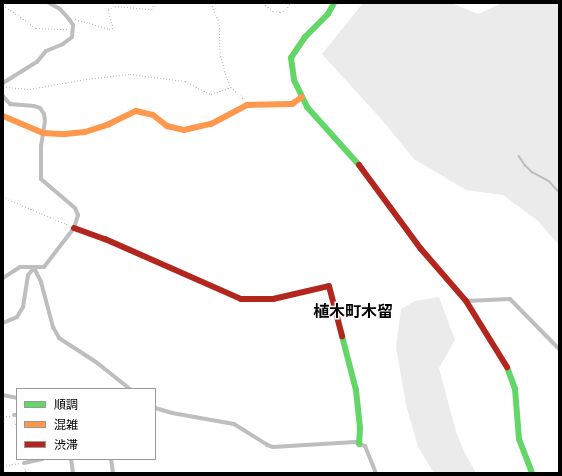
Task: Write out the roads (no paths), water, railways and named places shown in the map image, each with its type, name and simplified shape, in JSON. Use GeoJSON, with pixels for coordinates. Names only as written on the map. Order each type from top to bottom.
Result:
{"type":"FeatureCollection","features":[{"type":"Feature","properties":{"kind":"street"},"geometry":{"type":"LineString","coordinates":[[3,83],[37,62],[46,51],[63,44],[72,37],[73,30],[69,19],[60,8],[49,3]]}},
{"type":"Feature","properties":{"kind":"street"},"geometry":{"type":"LineString","coordinates":[[334,3],[328,14],[305,37],[291,58],[294,80],[307,107],[337,139],[370,179],[421,249],[466,301],[499,352],[511,377],[517,403],[519,438],[522,451],[532,473]]}},
{"type":"Feature","properties":{"kind":"street"},"geometry":{"type":"LineString","coordinates":[[3,96],[10,104],[40,108],[46,120],[42,133],[40,179],[75,208],[78,215],[74,228],[44,267],[20,267],[3,278]]}},
{"type":"Feature","properties":{"kind":"street"},"geometry":{"type":"LineString","coordinates":[[3,116],[42,133],[65,134],[85,132],[109,124],[136,111],[153,115],[167,126],[184,130],[211,124],[248,105],[292,104],[302,97]]}},
{"type":"Feature","properties":{"kind":"street"},"geometry":{"type":"LineString","coordinates":[[74,228],[105,239],[241,299],[273,299],[329,286],[356,390],[360,427],[359,444]]}},
{"type":"Feature","properties":{"kind":"street"},"geometry":{"type":"LineString","coordinates":[[3,323],[17,317],[23,307],[28,275],[34,268]]}},
{"type":"Feature","properties":{"kind":"street"},"geometry":{"type":"LineString","coordinates":[[34,268],[41,282],[53,326],[59,338],[96,362],[129,388]]}},
{"type":"Feature","properties":{"kind":"street"},"geometry":{"type":"LineString","coordinates":[[466,301],[510,299],[559,349]]}},
{"type":"Feature","properties":{"kind":"street"},"geometry":{"type":"LineString","coordinates":[[3,395],[16,398]]}},
{"type":"Feature","properties":{"kind":"street"},"geometry":{"type":"LineString","coordinates":[[156,408],[172,413],[234,424],[266,445],[273,447],[349,441],[365,446],[376,473]]}},
{"type":"Feature","properties":{"kind":"street"},"geometry":{"type":"LineString","coordinates":[[24,463],[38,460]]}},
{"type":"Feature","properties":{"kind":"street"},"geometry":{"type":"LineString","coordinates":[[71,460],[73,473]]}},
{"type":"Feature","properties":{"kind":"street"},"geometry":{"type":"LineString","coordinates":[[111,460],[114,473]]}},
{"type":"Feature","properties":{"kind":"waterway"},"geometry":{"type":"LineString","coordinates":[[519,156],[532,172],[549,181],[559,192]]}},
{"type":"Feature","properties":{"kind":"district","name":"植木町木留"},"geometry":{"type":"Point","coordinates":[353,312]}}]}
